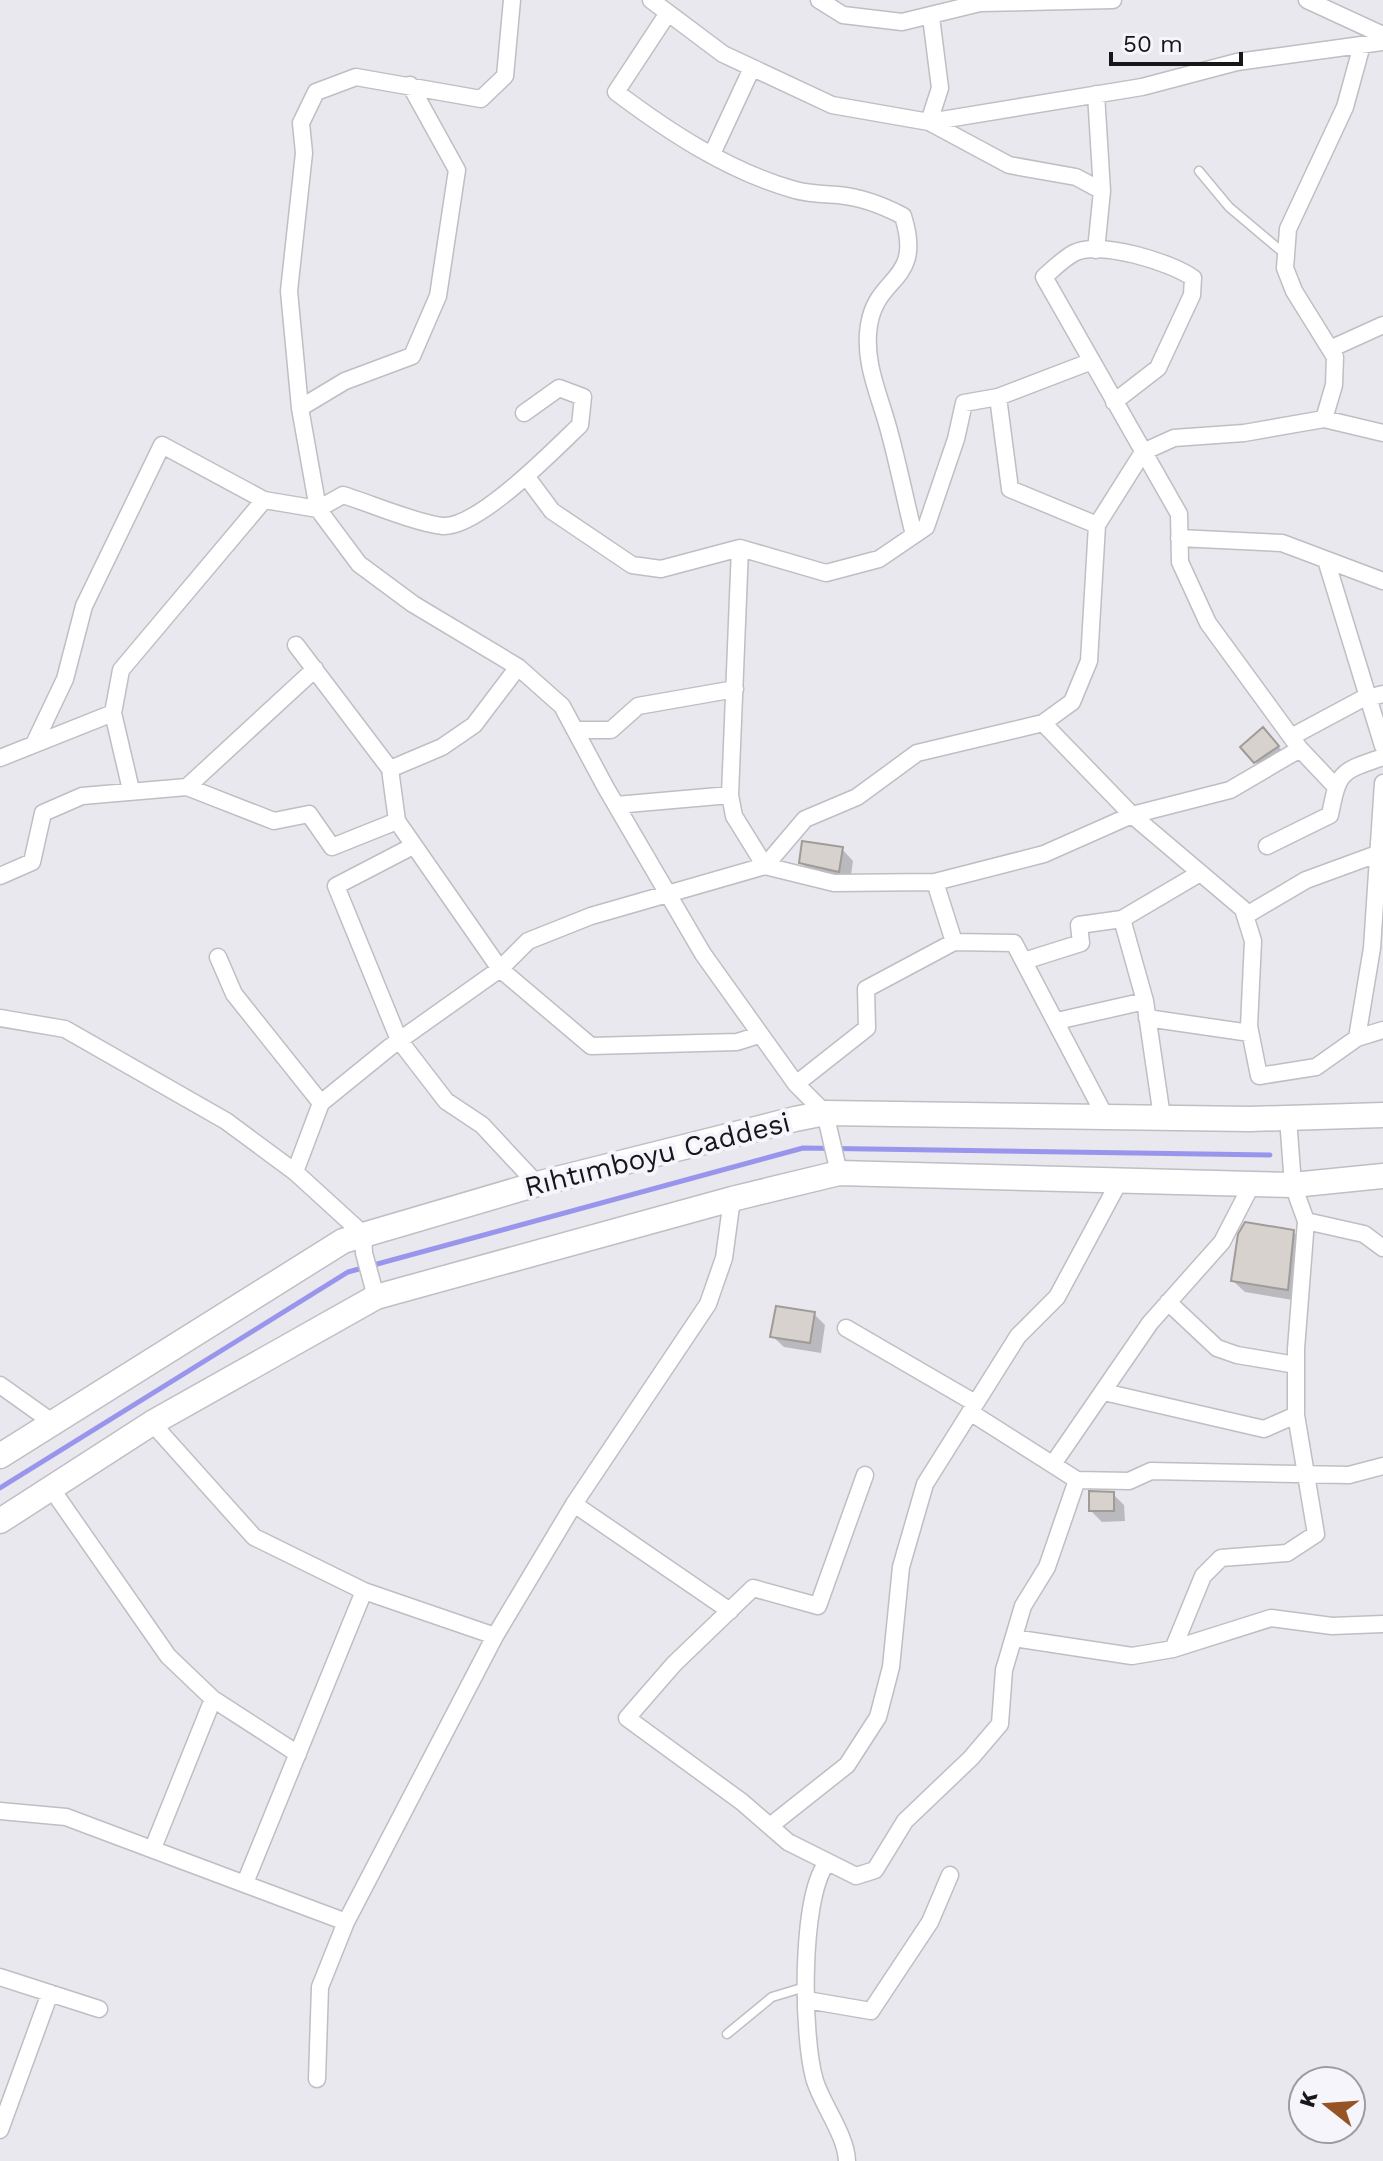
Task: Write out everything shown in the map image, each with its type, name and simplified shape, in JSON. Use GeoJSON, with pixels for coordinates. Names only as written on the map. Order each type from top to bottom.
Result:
{"type":"FeatureCollection","features":[{"type":"Feature","properties":{"kind":"street"},"geometry":{"type":"LineString","coordinates":[[512,0],[505,76],[481,99],[356,77],[316,92],[301,123],[304,153],[289,291],[300,408],[318,509],[359,564],[413,604],[518,667],[562,706],[703,954],[759,1035],[827,1123],[838,1167]]}},
{"type":"Feature","properties":{"kind":"street"},"geometry":{"type":"LineString","coordinates":[[651,0],[723,54],[832,105],[929,122],[1009,165],[1076,177],[1102,191]]}},
{"type":"Feature","properties":{"kind":"street"},"geometry":{"type":"LineString","coordinates":[[819,0],[843,15],[869,21],[902,22],[931,17],[952,5],[1113,0]]}},
{"type":"Feature","properties":{"kind":"street"},"geometry":{"type":"LineString","coordinates":[[1307,0],[1383,35]]}},
{"type":"Feature","properties":{"kind":"street"},"geometry":{"type":"LineString","coordinates":[[668,13],[616,92],[670,133],[793,190],[840,195],[883,206],[903,216],[911,243],[904,270],[878,302],[869,324],[868,363],[889,429],[914,535]]}},
{"type":"Feature","properties":{"kind":"street"},"geometry":{"type":"LineString","coordinates":[[929,122],[940,88],[931,17]]}},
{"type":"Feature","properties":{"kind":"street"},"geometry":{"type":"LineString","coordinates":[[929,122],[1142,87],[1237,62],[1383,42]]}},
{"type":"Feature","properties":{"kind":"street"},"geometry":{"type":"LineString","coordinates":[[1324,419],[1334,385],[1335,357],[1294,291],[1285,268],[1288,229],[1345,107],[1362,45]]}},
{"type":"Feature","properties":{"kind":"street"},"geometry":{"type":"LineString","coordinates":[[712,154],[752,68]]}},
{"type":"Feature","properties":{"kind":"street"},"geometry":{"type":"LineString","coordinates":[[300,408],[345,381],[412,356],[438,296],[457,170],[410,85]]}},
{"type":"Feature","properties":{"kind":"street"},"geometry":{"type":"LineString","coordinates":[[1096,94],[1102,191],[1096,250]]}},
{"type":"Feature","properties":{"kind":"street"},"geometry":{"type":"LineString","coordinates":[[1114,402],[1158,368],[1192,295],[1193,278],[1174,265],[1096,250],[1076,252],[1044,277],[1114,402],[1179,514],[1180,562],[1208,623],[1295,743],[1335,786]]}},
{"type":"Feature","properties":{"kind":"street"},"geometry":{"type":"LineString","coordinates":[[1330,349],[1383,325]]}},
{"type":"Feature","properties":{"kind":"street"},"geometry":{"type":"LineString","coordinates":[[526,476],[552,511],[632,565],[661,569],[740,548],[826,573],[879,559],[926,527],[956,439],[964,403],[998,397],[1092,361]]}},
{"type":"Feature","properties":{"kind":"street"},"geometry":{"type":"LineString","coordinates":[[34,744],[65,679],[84,606],[162,445],[264,500],[318,509],[343,495],[445,527],[480,513],[526,476],[580,425],[583,397],[559,388],[524,413]]}},
{"type":"Feature","properties":{"kind":"street"},"geometry":{"type":"LineString","coordinates":[[998,397],[1010,489],[1097,525]]}},
{"type":"Feature","properties":{"kind":"street"},"geometry":{"type":"LineString","coordinates":[[765,866],[805,819],[857,797],[917,753],[1043,723],[1072,702],[1089,661],[1097,525],[1143,452],[1174,438],[1244,433],[1324,419],[1383,433]]}},
{"type":"Feature","properties":{"kind":"street"},"geometry":{"type":"LineString","coordinates":[[131,790],[113,713],[121,670],[264,500]]}},
{"type":"Feature","properties":{"kind":"street"},"geometry":{"type":"LineString","coordinates":[[1179,538],[1282,543],[1383,581]]}},
{"type":"Feature","properties":{"kind":"street"},"geometry":{"type":"LineString","coordinates":[[740,548],[730,795],[734,816],[765,866]]}},
{"type":"Feature","properties":{"kind":"street"},"geometry":{"type":"LineString","coordinates":[[1326,560],[1376,695],[1383,746]]}},
{"type":"Feature","properties":{"kind":"street"},"geometry":{"type":"LineString","coordinates":[[296,645],[390,769],[397,821],[500,969],[591,1046],[737,1042],[759,1035]]}},
{"type":"Feature","properties":{"kind":"street"},"geometry":{"type":"LineString","coordinates":[[390,769],[442,747],[474,725],[518,667]]}},
{"type":"Feature","properties":{"kind":"street"},"geometry":{"type":"LineString","coordinates":[[187,787],[315,669]]}},
{"type":"Feature","properties":{"kind":"street"},"geometry":{"type":"LineString","coordinates":[[575,730],[611,730],[638,706],[683,695],[735,689]]}},
{"type":"Feature","properties":{"kind":"street"},"geometry":{"type":"LineString","coordinates":[[295,1172],[321,1103],[399,1040],[500,969],[528,941],[670,892],[765,866],[834,883],[935,882],[1044,854],[1132,815],[1230,790],[1295,743],[1376,695]]}},
{"type":"Feature","properties":{"kind":"street"},"geometry":{"type":"LineString","coordinates":[[0,758],[113,713]]}},
{"type":"Feature","properties":{"kind":"street"},"geometry":{"type":"LineString","coordinates":[[1043,723],[1132,815],[1243,909],[1253,941],[1250,1033],[1259,1076],[1316,1067],[1357,1038],[1383,1030]]}},
{"type":"Feature","properties":{"kind":"street"},"geometry":{"type":"LineString","coordinates":[[1267,846],[1330,815],[1335,786],[1344,771],[1383,757]]}},
{"type":"Feature","properties":{"kind":"street"},"geometry":{"type":"LineString","coordinates":[[1357,1038],[1377,944],[1377,854],[1383,783]]}},
{"type":"Feature","properties":{"kind":"street"},"geometry":{"type":"LineString","coordinates":[[0,876],[32,862],[43,813],[82,796],[187,787],[274,821],[309,814],[332,847],[397,821]]}},
{"type":"Feature","properties":{"kind":"street"},"geometry":{"type":"LineString","coordinates":[[616,805],[730,795]]}},
{"type":"Feature","properties":{"kind":"street"},"geometry":{"type":"LineString","coordinates":[[413,846],[336,886],[399,1040],[446,1101],[482,1125],[537,1184]]}},
{"type":"Feature","properties":{"kind":"street"},"geometry":{"type":"LineString","coordinates":[[1245,916],[1306,880],[1377,854]]}},
{"type":"Feature","properties":{"kind":"street"},"geometry":{"type":"LineString","coordinates":[[1024,961],[1081,943],[1079,925],[1122,919],[1200,873]]}},
{"type":"Feature","properties":{"kind":"street"},"geometry":{"type":"LineString","coordinates":[[935,882],[954,942]]}},
{"type":"Feature","properties":{"kind":"street"},"geometry":{"type":"LineString","coordinates":[[1122,919],[1146,1009],[1162,1117]]}},
{"type":"Feature","properties":{"kind":"street"},"geometry":{"type":"LineString","coordinates":[[796,1084],[867,1028],[866,989],[954,942],[1014,943],[1105,1116]]}},
{"type":"Feature","properties":{"kind":"street"},"geometry":{"type":"LineString","coordinates":[[218,957],[234,994],[321,1103]]}},
{"type":"Feature","properties":{"kind":"street"},"geometry":{"type":"LineString","coordinates":[[1057,1021],[1146,1009],[1250,1033]]}},
{"type":"Feature","properties":{"kind":"street"},"geometry":{"type":"LineString","coordinates":[[0,1018],[65,1029],[226,1121],[295,1172],[364,1244],[374,1289]]}},
{"type":"Feature","properties":{"kind":"street","name":"Rıhtımboyu Caddesi"},"geometry":{"type":"LineString","coordinates":[[0,1456],[314,1256],[364,1244],[537,1184],[827,1123],[1105,1116],[1288,1118],[1383,1115]]}},
{"type":"Feature","properties":{"kind":"street"},"geometry":{"type":"LineString","coordinates":[[1173,1649],[1203,1576],[1221,1558],[1287,1553],[1316,1534],[1296,1415],[1296,1365],[1306,1221],[1293,1185],[1288,1118]]}},
{"type":"Feature","properties":{"kind":"street"},"geometry":{"type":"LineString","coordinates":[[0,1521],[152,1423],[374,1289],[732,1199],[838,1167],[1293,1185],[1383,1176]]}},
{"type":"Feature","properties":{"kind":"street"},"geometry":{"type":"LineString","coordinates":[[770,1826],[847,1765],[878,1717],[891,1667],[901,1567],[925,1484],[1018,1336],[1057,1297],[1120,1180]]}},
{"type":"Feature","properties":{"kind":"street"},"geometry":{"type":"LineString","coordinates":[[1053,1464],[1168,1302],[1222,1242],[1252,1184]]}},
{"type":"Feature","properties":{"kind":"street"},"geometry":{"type":"LineString","coordinates":[[317,2079],[320,1987],[346,1922],[495,1636],[574,1504],[708,1304],[724,1258],[732,1199]]}},
{"type":"Feature","properties":{"kind":"street"},"geometry":{"type":"LineString","coordinates":[[1306,1221],[1364,1234],[1383,1248]]}},
{"type":"Feature","properties":{"kind":"street"},"geometry":{"type":"LineString","coordinates":[[1168,1302],[1217,1348],[1237,1355],[1296,1365]]}},
{"type":"Feature","properties":{"kind":"street"},"geometry":{"type":"LineString","coordinates":[[846,1328],[973,1407],[1077,1480],[1129,1481],[1151,1471],[1349,1475],[1383,1466]]}},
{"type":"Feature","properties":{"kind":"street"},"geometry":{"type":"LineString","coordinates":[[0,1385],[52,1422]]}},
{"type":"Feature","properties":{"kind":"street"},"geometry":{"type":"LineString","coordinates":[[1104,1392],[1264,1429],[1296,1415]]}},
{"type":"Feature","properties":{"kind":"street"},"geometry":{"type":"LineString","coordinates":[[152,1423],[254,1537],[364,1591],[495,1636]]}},
{"type":"Feature","properties":{"kind":"street"},"geometry":{"type":"LineString","coordinates":[[865,1475],[818,1606],[753,1588],[674,1664],[627,1718],[788,1842],[826,1864],[856,1876],[875,1870],[905,1821],[971,1758],[1000,1724],[1004,1670],[1023,1606],[1047,1567],[1077,1480]]}},
{"type":"Feature","properties":{"kind":"street"},"geometry":{"type":"LineString","coordinates":[[51,1488],[168,1656],[213,1699],[298,1754]]}},
{"type":"Feature","properties":{"kind":"street"},"geometry":{"type":"LineString","coordinates":[[574,1504],[730,1611]]}},
{"type":"Feature","properties":{"kind":"street"},"geometry":{"type":"LineString","coordinates":[[245,1883],[364,1591]]}},
{"type":"Feature","properties":{"kind":"street"},"geometry":{"type":"LineString","coordinates":[[1014,1638],[1132,1656],[1173,1649],[1271,1618],[1332,1626],[1383,1624]]}},
{"type":"Feature","properties":{"kind":"street"},"geometry":{"type":"LineString","coordinates":[[153,1848],[213,1699]]}},
{"type":"Feature","properties":{"kind":"street"},"geometry":{"type":"LineString","coordinates":[[0,1811],[66,1817],[346,1922]]}},
{"type":"Feature","properties":{"kind":"street"},"geometry":{"type":"LineString","coordinates":[[826,1864],[813,1891],[806,1993],[815,2079],[847,2161]]}},
{"type":"Feature","properties":{"kind":"street"},"geometry":{"type":"LineString","coordinates":[[806,1993],[871,2011],[930,1922],[950,1875]]}},
{"type":"Feature","properties":{"kind":"street"},"geometry":{"type":"LineString","coordinates":[[0,1977],[99,2009]]}},
{"type":"Feature","properties":{"kind":"street"},"geometry":{"type":"LineString","coordinates":[[0,2130],[50,1993]]}},
{"type":"Feature","properties":{"kind":"lane"},"geometry":{"type":"LineString","coordinates":[[1199,171],[1229,207],[1286,255]]}},
{"type":"Feature","properties":{"kind":"lane"},"geometry":{"type":"LineString","coordinates":[[727,2034],[772,1997],[806,1993]]}},
{"type":"Feature","properties":{"kind":"building"},"geometry":{"type":"Polygon","coordinates":[[[1263,727],[1279,746],[1254,763],[1240,747],[1263,727]]]}},
{"type":"Feature","properties":{"kind":"building"},"geometry":{"type":"Polygon","coordinates":[[[802,841],[843,847],[839,872],[799,863],[802,841]]]}},
{"type":"Feature","properties":{"kind":"building"},"geometry":{"type":"Polygon","coordinates":[[[1245,1222],[1294,1230],[1288,1290],[1231,1281],[1238,1234],[1245,1222]]]}},
{"type":"Feature","properties":{"kind":"building"},"geometry":{"type":"Polygon","coordinates":[[[776,1306],[815,1312],[810,1343],[770,1337],[776,1306]]]}},
{"type":"Feature","properties":{"kind":"building"},"geometry":{"type":"Polygon","coordinates":[[[1089,1491],[1114,1492],[1114,1511],[1089,1511],[1089,1491]]]}},
{"type":"Feature","properties":{"kind":"waterway"},"geometry":{"type":"LineString","coordinates":[[0,1488],[348,1272],[803,1148],[1270,1155]]}}]}
